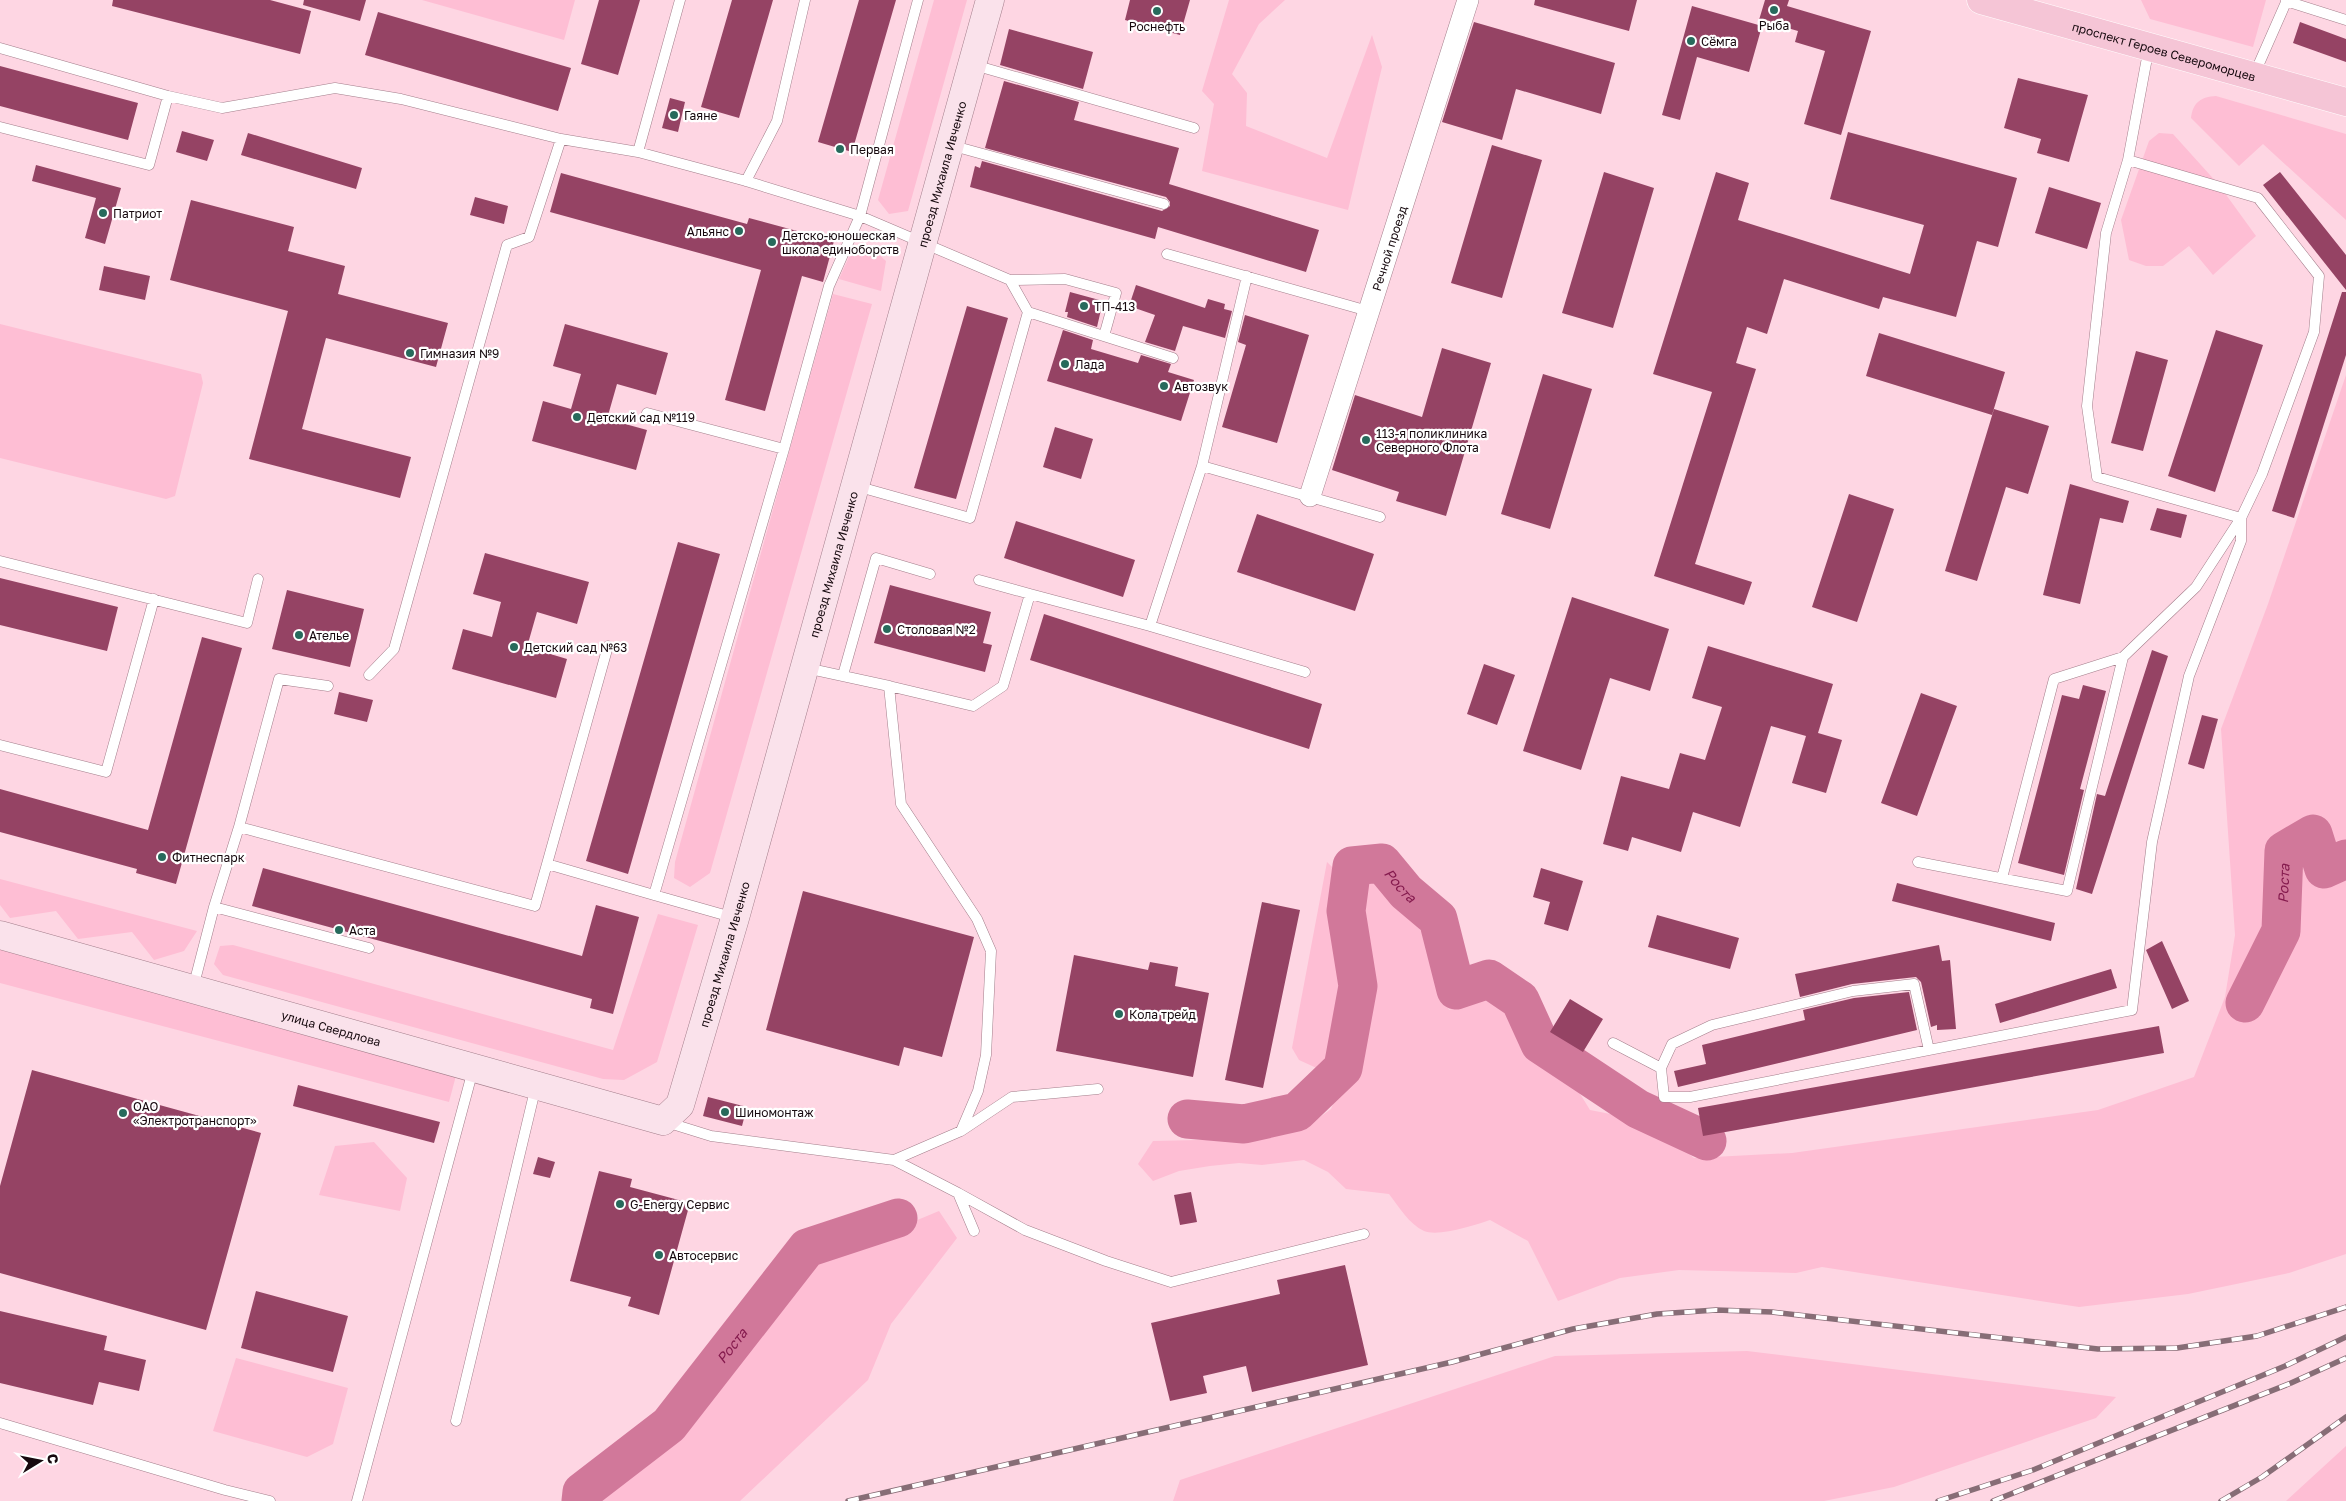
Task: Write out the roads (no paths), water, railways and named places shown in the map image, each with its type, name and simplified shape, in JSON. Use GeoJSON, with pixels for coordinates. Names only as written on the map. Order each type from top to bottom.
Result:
{"type":"FeatureCollection","features":[{"type":"Feature","properties":{"kind":"main road","name":"проспект Героев Североморцев"},"geometry":{"type":"LineString","coordinates":[[1981,0],[2346,102]]}},
{"type":"Feature","properties":{"kind":"street","name":"проезд Михаила Ивченко"},"geometry":{"type":"LineString","coordinates":[[663,1121],[680,1105],[735,918],[990,0]]}},
{"type":"Feature","properties":{"kind":"street","name":"Речной проезд"},"geometry":{"type":"LineString","coordinates":[[1310,496],[1468,0]]}},
{"type":"Feature","properties":{"kind":"street","name":"улица Свердлова"},"geometry":{"type":"LineString","coordinates":[[0,935],[663,1121]]}},
{"type":"Feature","properties":{"kind":"lane"},"geometry":{"type":"LineString","coordinates":[[638,152],[680,0]]}},
{"type":"Feature","properties":{"kind":"lane"},"geometry":{"type":"LineString","coordinates":[[746,181],[777,121],[805,0]]}},
{"type":"Feature","properties":{"kind":"lane"},"geometry":{"type":"LineString","coordinates":[[654,895],[784,449],[829,286],[860,216],[918,0]]}},
{"type":"Feature","properties":{"kind":"lane"},"geometry":{"type":"LineString","coordinates":[[2254,75],[2287,0],[2346,20]]}},
{"type":"Feature","properties":{"kind":"lane"},"geometry":{"type":"LineString","coordinates":[[2149,47],[2128,160],[2106,233],[2087,406],[2097,477],[2241,518]]}},
{"type":"Feature","properties":{"kind":"lane"},"geometry":{"type":"LineString","coordinates":[[0,48],[168,96],[222,108],[335,88],[401,99],[562,139],[638,152],[746,181],[860,216],[923,241],[1010,280],[1065,279],[1116,293],[1104,336]]}},
{"type":"Feature","properties":{"kind":"lane"},"geometry":{"type":"LineString","coordinates":[[972,65],[1194,128]]}},
{"type":"Feature","properties":{"kind":"lane"},"geometry":{"type":"LineString","coordinates":[[0,128],[149,165],[168,96]]}},
{"type":"Feature","properties":{"kind":"lane"},"geometry":{"type":"LineString","coordinates":[[369,675],[394,649],[507,245],[529,237],[562,139]]}},
{"type":"Feature","properties":{"kind":"lane"},"geometry":{"type":"LineString","coordinates":[[950,145],[1164,204]]}},
{"type":"Feature","properties":{"kind":"lane"},"geometry":{"type":"LineString","coordinates":[[2002,878],[2054,679],[2123,658],[2196,587],[2241,518],[2262,474],[2314,332],[2319,276],[2258,198],[2128,160]]}},
{"type":"Feature","properties":{"kind":"lane"},"geometry":{"type":"LineString","coordinates":[[1167,254],[1368,311]]}},
{"type":"Feature","properties":{"kind":"lane"},"geometry":{"type":"LineString","coordinates":[[1150,626],[1202,466],[1247,276]]}},
{"type":"Feature","properties":{"kind":"lane"},"geometry":{"type":"LineString","coordinates":[[1010,280],[1028,312],[1173,358]]}},
{"type":"Feature","properties":{"kind":"lane"},"geometry":{"type":"LineString","coordinates":[[855,486],[970,518],[1028,312]]}},
{"type":"Feature","properties":{"kind":"lane"},"geometry":{"type":"LineString","coordinates":[[647,413],[784,449]]}},
{"type":"Feature","properties":{"kind":"lane"},"geometry":{"type":"LineString","coordinates":[[1202,466],[1380,517]]}},
{"type":"Feature","properties":{"kind":"lane"},"geometry":{"type":"LineString","coordinates":[[1929,1050],[1914,984],[1853,991],[1712,1025],[1672,1044],[1661,1068],[1664,1097],[1690,1097],[1929,1050],[2132,1010],[2152,842],[2189,676],[2241,541],[2241,518]]}},
{"type":"Feature","properties":{"kind":"lane"},"geometry":{"type":"LineString","coordinates":[[843,675],[876,558],[930,574]]}},
{"type":"Feature","properties":{"kind":"lane"},"geometry":{"type":"LineString","coordinates":[[0,561],[154,598],[247,623],[258,579]]}},
{"type":"Feature","properties":{"kind":"lane"},"geometry":{"type":"LineString","coordinates":[[979,580],[1150,626],[1305,672]]}},
{"type":"Feature","properties":{"kind":"lane"},"geometry":{"type":"LineString","coordinates":[[805,668],[843,675],[973,706],[1003,686],[1030,594]]}},
{"type":"Feature","properties":{"kind":"lane"},"geometry":{"type":"LineString","coordinates":[[0,745],[106,772],[154,598]]}},
{"type":"Feature","properties":{"kind":"lane"},"geometry":{"type":"LineString","coordinates":[[239,827],[535,906],[608,646]]}},
{"type":"Feature","properties":{"kind":"lane"},"geometry":{"type":"LineString","coordinates":[[1918,862],[2067,891],[2123,658]]}},
{"type":"Feature","properties":{"kind":"lane"},"geometry":{"type":"LineString","coordinates":[[193,988],[279,679],[328,686]]}},
{"type":"Feature","properties":{"kind":"lane"},"geometry":{"type":"LineString","coordinates":[[889,686],[901,804],[977,919],[991,951],[986,1055],[978,1091],[961,1131]]}},
{"type":"Feature","properties":{"kind":"lane"},"geometry":{"type":"LineString","coordinates":[[547,864],[735,918]]}},
{"type":"Feature","properties":{"kind":"lane"},"geometry":{"type":"LineString","coordinates":[[214,908],[369,948]]}},
{"type":"Feature","properties":{"kind":"lane"},"geometry":{"type":"LineString","coordinates":[[1613,1044],[1661,1068]]}},
{"type":"Feature","properties":{"kind":"lane"},"geometry":{"type":"LineString","coordinates":[[357,1501],[474,1068]]}},
{"type":"Feature","properties":{"kind":"lane"},"geometry":{"type":"LineString","coordinates":[[456,1421],[537,1085]]}},
{"type":"Feature","properties":{"kind":"lane"},"geometry":{"type":"LineString","coordinates":[[894,1160],[961,1131],[1012,1097],[1098,1089]]}},
{"type":"Feature","properties":{"kind":"lane"},"geometry":{"type":"LineString","coordinates":[[663,1121],[711,1136],[894,1160],[1026,1230],[1172,1282],[1364,1234]]}},
{"type":"Feature","properties":{"kind":"lane"},"geometry":{"type":"LineString","coordinates":[[958,1193],[974,1231]]}},
{"type":"Feature","properties":{"kind":"lane"},"geometry":{"type":"LineString","coordinates":[[0,1423],[225,1490],[270,1501]]}},
{"type":"Feature","properties":{"kind":"waterway","name":"Роста"},"geometry":{"type":"LineString","coordinates":[[2245,1003],[2281,931],[2284,851],[2313,834],[2324,869],[2346,859]]}},
{"type":"Feature","properties":{"kind":"waterway","name":"Роста"},"geometry":{"type":"LineString","coordinates":[[1187,1119],[1244,1124],[1297,1112],[1343,1068],[1358,986],[1346,911],[1352,866],[1382,863],[1406,892],[1438,919],[1456,990],[1489,979],[1520,1000],[1540,1044],[1638,1109],[1707,1141]]}},
{"type":"Feature","properties":{"kind":"waterway","name":"Роста"},"geometry":{"type":"LineString","coordinates":[[581,1501],[582,1492],[669,1425],[807,1248],[898,1218]]}},
{"type":"Feature","properties":{"kind":"railway"},"geometry":{"type":"LineString","coordinates":[[848,1501],[1452,1362],[1573,1329],[1657,1314],[1716,1310],[1772,1312],[2098,1349],[2177,1348],[2257,1336],[2346,1307]]}},
{"type":"Feature","properties":{"kind":"railway"},"geometry":{"type":"LineString","coordinates":[[1938,1501],[2033,1470],[2285,1366],[2346,1337]]}},
{"type":"Feature","properties":{"kind":"railway"},"geometry":{"type":"LineString","coordinates":[[1993,1501],[2291,1383],[2346,1358]]}},
{"type":"Feature","properties":{"kind":"railway"},"geometry":{"type":"LineString","coordinates":[[2221,1501],[2262,1477],[2346,1417]]}},
{"type":"Feature","properties":{"kind":"place","name":"Рыба"},"geometry":{"type":"Point","coordinates":[1774,10]}},
{"type":"Feature","properties":{"kind":"place","name":"Роснефть"},"geometry":{"type":"Point","coordinates":[1157,11]}},
{"type":"Feature","properties":{"kind":"place","name":"Сёмга"},"geometry":{"type":"Point","coordinates":[1691,41]}},
{"type":"Feature","properties":{"kind":"place","name":"Гаяне"},"geometry":{"type":"Point","coordinates":[674,115]}},
{"type":"Feature","properties":{"kind":"place","name":"Первая"},"geometry":{"type":"Point","coordinates":[840,149]}},
{"type":"Feature","properties":{"kind":"place","name":"Патриот"},"geometry":{"type":"Point","coordinates":[103,213]}},
{"type":"Feature","properties":{"kind":"place","name":"Альянс"},"geometry":{"type":"Point","coordinates":[739,231]}},
{"type":"Feature","properties":{"kind":"place","name":"Детско-юношеская школа единоборств"},"geometry":{"type":"Point","coordinates":[772,242]}},
{"type":"Feature","properties":{"kind":"place","name":"ТП-413"},"geometry":{"type":"Point","coordinates":[1084,306]}},
{"type":"Feature","properties":{"kind":"place","name":"Гимназия №9"},"geometry":{"type":"Point","coordinates":[410,353]}},
{"type":"Feature","properties":{"kind":"place","name":"Лада"},"geometry":{"type":"Point","coordinates":[1065,364]}},
{"type":"Feature","properties":{"kind":"place","name":"Автозвук"},"geometry":{"type":"Point","coordinates":[1164,386]}},
{"type":"Feature","properties":{"kind":"place","name":"Детский сад №119"},"geometry":{"type":"Point","coordinates":[577,417]}},
{"type":"Feature","properties":{"kind":"place","name":"113-я поликлиника Северного Флота"},"geometry":{"type":"Point","coordinates":[1366,440]}},
{"type":"Feature","properties":{"kind":"place","name":"Столовая №2"},"geometry":{"type":"Point","coordinates":[887,629]}},
{"type":"Feature","properties":{"kind":"place","name":"Ателье"},"geometry":{"type":"Point","coordinates":[299,635]}},
{"type":"Feature","properties":{"kind":"place","name":"Детский сад №63"},"geometry":{"type":"Point","coordinates":[514,647]}},
{"type":"Feature","properties":{"kind":"place","name":"Фитнеспарк"},"geometry":{"type":"Point","coordinates":[162,857]}},
{"type":"Feature","properties":{"kind":"place","name":"Аста"},"geometry":{"type":"Point","coordinates":[339,930]}},
{"type":"Feature","properties":{"kind":"place","name":"Кола трейд"},"geometry":{"type":"Point","coordinates":[1119,1014]}},
{"type":"Feature","properties":{"kind":"place","name":"Шиномонтаж"},"geometry":{"type":"Point","coordinates":[725,1112]}},
{"type":"Feature","properties":{"kind":"place","name":"ОАО «Электротранспорт»"},"geometry":{"type":"Point","coordinates":[123,1113]}},
{"type":"Feature","properties":{"kind":"place","name":"G-Energy Сервис"},"geometry":{"type":"Point","coordinates":[620,1204]}},
{"type":"Feature","properties":{"kind":"place","name":"Автосервис"},"geometry":{"type":"Point","coordinates":[659,1255]}}]}
